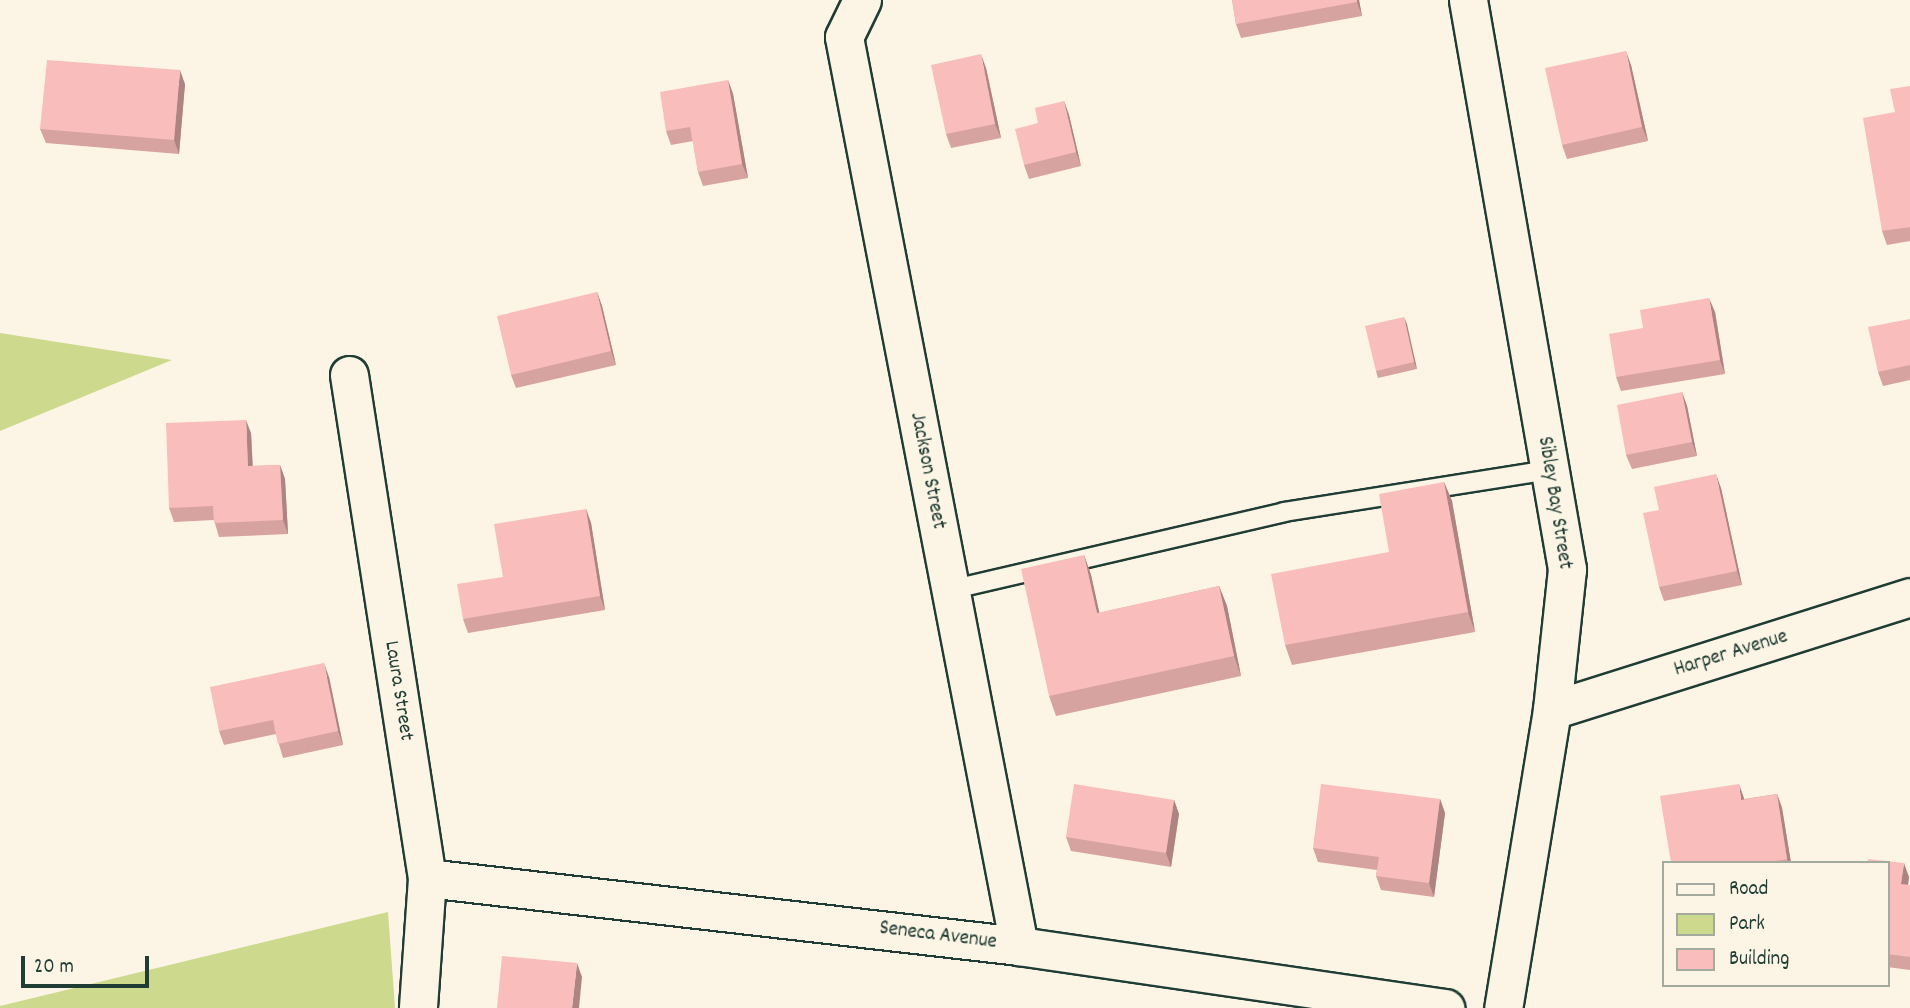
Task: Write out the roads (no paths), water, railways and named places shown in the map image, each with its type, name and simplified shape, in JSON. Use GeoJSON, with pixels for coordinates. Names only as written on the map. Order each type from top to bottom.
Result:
{"type":"FeatureCollection","features":[{"type":"Feature","properties":{"kind":"street","name":"Jackson Street"},"geometry":{"type":"LineString","coordinates":[[862,0],[844,37],[1019,946]]}},
{"type":"Feature","properties":{"kind":"street","name":"Sibley Bay Street"},"geometry":{"type":"LineString","coordinates":[[1468,0],[1567,569],[1552,710],[1503,1008]]}},
{"type":"Feature","properties":{"kind":"street","name":"Laura Street"},"geometry":{"type":"LineString","coordinates":[[349,375],[427,878],[418,1008]]}},
{"type":"Feature","properties":{"kind":"street","name":"Harper Avenue"},"geometry":{"type":"LineString","coordinates":[[1552,710],[1910,597]]}},
{"type":"Feature","properties":{"kind":"street","name":"Seneca Avenue"},"geometry":{"type":"LineString","coordinates":[[427,878],[1019,946],[1446,1008]]}},
{"type":"Feature","properties":{"kind":"lane"},"geometry":{"type":"LineString","coordinates":[[950,590],[1284,512],[1550,470]]}}]}
